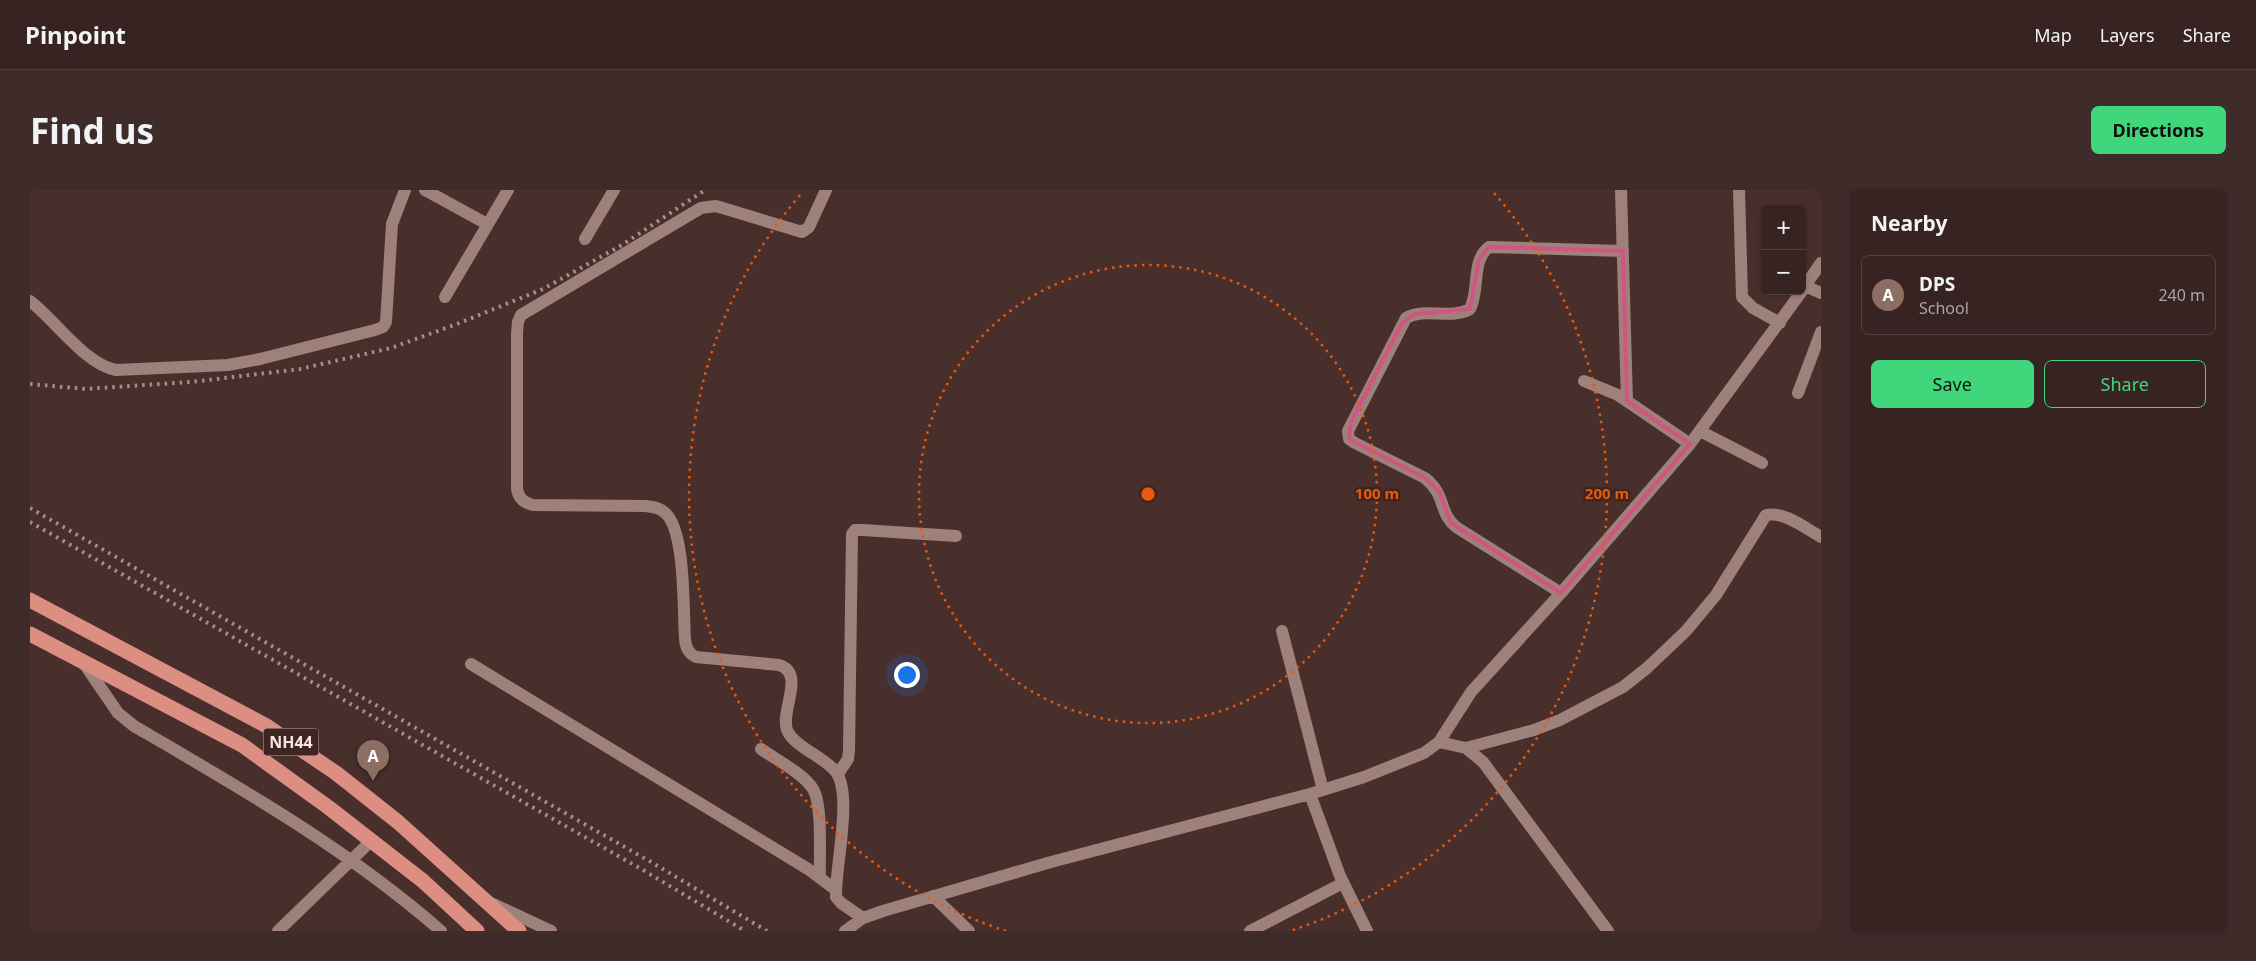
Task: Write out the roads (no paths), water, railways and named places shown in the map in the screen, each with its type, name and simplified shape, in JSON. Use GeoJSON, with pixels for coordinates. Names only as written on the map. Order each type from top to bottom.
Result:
{"type":"FeatureCollection","features":[{"type":"Feature","properties":{"kind":"highway","name":"NH44"},"geometry":{"type":"LineString","coordinates":[[30,600],[265,725],[344,779],[398,822],[519,931]]}},
{"type":"Feature","properties":{"kind":"highway","name":"NH44"},"geometry":{"type":"LineString","coordinates":[[30,634],[242,745],[328,807],[423,881],[477,931]]}},
{"type":"Feature","properties":{"kind":"street"},"geometry":{"type":"LineString","coordinates":[[30,300],[50,317],[88,357],[105,368],[116,370],[228,365],[260,359],[375,330],[383,327],[386,322],[392,224],[405,190]]}},
{"type":"Feature","properties":{"kind":"street"},"geometry":{"type":"LineString","coordinates":[[425,190],[487,224]]}},
{"type":"Feature","properties":{"kind":"street"},"geometry":{"type":"LineString","coordinates":[[445,297],[508,190]]}},
{"type":"Feature","properties":{"kind":"street"},"geometry":{"type":"LineString","coordinates":[[586,239],[614,190]]}},
{"type":"Feature","properties":{"kind":"street"},"geometry":{"type":"LineString","coordinates":[[826,190],[809,227],[802,232],[716,206],[702,208],[522,315],[518,322],[517,333],[517,489],[519,498],[524,503],[533,505],[646,506],[665,512],[676,532],[680,550],[686,648],[696,657],[787,667],[792,680],[786,721],[787,730],[838,774],[843,800],[836,897],[841,903],[863,918]]}},
{"type":"Feature","properties":{"kind":"street"},"geometry":{"type":"LineString","coordinates":[[1621,190],[1627,401]]}},
{"type":"Feature","properties":{"kind":"street"},"geometry":{"type":"LineString","coordinates":[[1739,190],[1742,297],[1753,308],[1780,323]]}},
{"type":"Feature","properties":{"kind":"street"},"geometry":{"type":"LineString","coordinates":[[1561,593],[1456,526],[1447,518],[1442,499],[1433,485],[1425,478],[1355,443],[1349,438],[1348,431],[1406,318],[1414,314],[1457,313],[1470,309],[1474,301],[1479,259],[1489,247],[1623,250]]}},
{"type":"Feature","properties":{"kind":"street"},"geometry":{"type":"LineString","coordinates":[[1806,285],[1821,263]]}},
{"type":"Feature","properties":{"kind":"street"},"geometry":{"type":"LineString","coordinates":[[1806,290],[1821,293]]}},
{"type":"Feature","properties":{"kind":"street"},"geometry":{"type":"LineString","coordinates":[[845,931],[863,918],[933,896],[1051,862],[1310,794],[1398,764],[1424,753],[1439,742],[1471,692],[1561,593],[1690,444],[1799,295]]}},
{"type":"Feature","properties":{"kind":"street"},"geometry":{"type":"LineString","coordinates":[[1798,393],[1821,332]]}},
{"type":"Feature","properties":{"kind":"street"},"geometry":{"type":"LineString","coordinates":[[1584,381],[1607,390],[1627,401],[1690,444]]}},
{"type":"Feature","properties":{"kind":"street"},"geometry":{"type":"LineString","coordinates":[[1700,431],[1762,463]]}},
{"type":"Feature","properties":{"kind":"street"},"geometry":{"type":"LineString","coordinates":[[1466,748],[1534,730],[1560,720],[1623,687],[1675,643],[1716,595],[1766,515],[1782,516],[1821,537]]}},
{"type":"Feature","properties":{"kind":"street"},"geometry":{"type":"LineString","coordinates":[[838,774],[848,759],[849,750],[852,534],[855,530],[862,530],[956,536]]}},
{"type":"Feature","properties":{"kind":"street"},"geometry":{"type":"LineString","coordinates":[[1282,631],[1323,790]]}},
{"type":"Feature","properties":{"kind":"street"},"geometry":{"type":"LineString","coordinates":[[82,661],[118,713],[134,726],[301,824],[353,860],[441,931]]}},
{"type":"Feature","properties":{"kind":"street"},"geometry":{"type":"LineString","coordinates":[[471,664],[820,877],[836,890]]}},
{"type":"Feature","properties":{"kind":"street"},"geometry":{"type":"LineString","coordinates":[[1439,742],[1466,748],[1483,762],[1608,931]]}},
{"type":"Feature","properties":{"kind":"street"},"geometry":{"type":"LineString","coordinates":[[761,749],[804,780],[813,789],[818,805],[820,877]]}},
{"type":"Feature","properties":{"kind":"street"},"geometry":{"type":"LineString","coordinates":[[1310,794],[1343,883],[1367,931]]}},
{"type":"Feature","properties":{"kind":"street"},"geometry":{"type":"LineString","coordinates":[[278,931],[371,841]]}},
{"type":"Feature","properties":{"kind":"street"},"geometry":{"type":"LineString","coordinates":[[1250,931],[1343,883]]}},
{"type":"Feature","properties":{"kind":"street"},"geometry":{"type":"LineString","coordinates":[[933,896],[969,931]]}},
{"type":"Feature","properties":{"kind":"street"},"geometry":{"type":"LineString","coordinates":[[486,901],[551,931]]}},
{"type":"Feature","properties":{"kind":"railway"},"geometry":{"type":"LineString","coordinates":[[30,384],[86,389],[191,382],[300,369],[391,348],[457,324],[543,289],[622,245],[705,190]]}},
{"type":"Feature","properties":{"kind":"railway"},"geometry":{"type":"LineString","coordinates":[[30,508],[651,862],[767,931]]}},
{"type":"Feature","properties":{"kind":"railway"},"geometry":{"type":"LineString","coordinates":[[30,522],[643,870],[745,931]]}},
{"type":"Feature","properties":{"kind":"place","name":"DPS"},"geometry":{"type":"Point","coordinates":[373,781]}}]}
